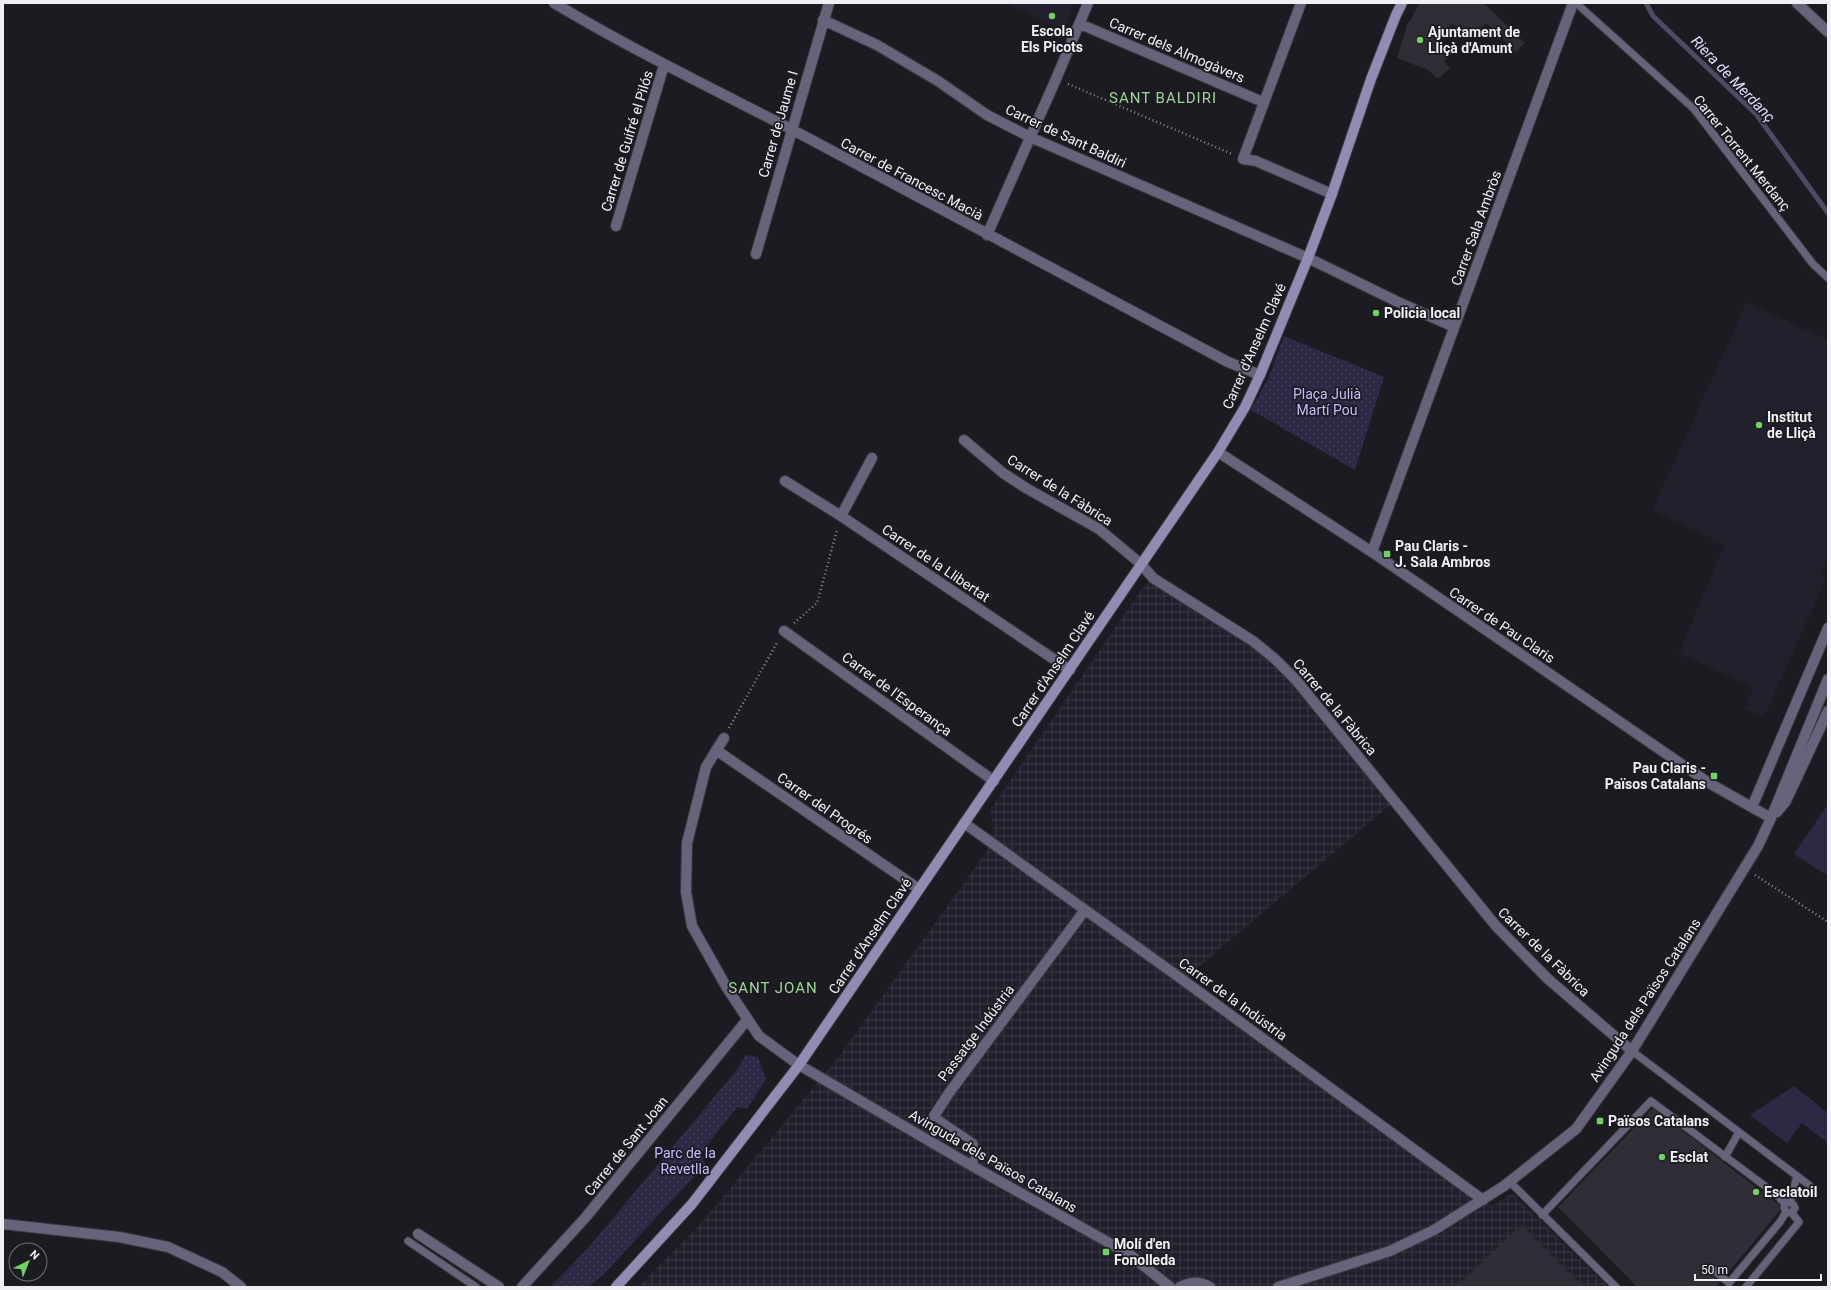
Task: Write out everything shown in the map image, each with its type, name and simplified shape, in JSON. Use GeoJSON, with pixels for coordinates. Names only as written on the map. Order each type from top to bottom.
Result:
{"type":"FeatureCollection","features":[{"type":"Feature","properties":{"kind":"street","name":"Carrer de Francesc Macià"},"geometry":{"type":"LineString","coordinates":[[554,3],[597,29],[664,65],[791,129],[987,235],[1221,358],[1260,376]]}},
{"type":"Feature","properties":{"kind":"street","name":"Carrer de Jaume I"},"geometry":{"type":"LineString","coordinates":[[756,254],[791,129],[829,3]]}},
{"type":"Feature","properties":{"kind":"street"},"geometry":{"type":"LineString","coordinates":[[987,235],[1088,3]]}},
{"type":"Feature","properties":{"kind":"street"},"geometry":{"type":"LineString","coordinates":[[1301,3],[1243,159],[1256,161],[1332,194]]}},
{"type":"Feature","properties":{"kind":"street","name":"Carrer d'Anselm Clavé"},"geometry":{"type":"LineString","coordinates":[[616,1287],[692,1204],[799,1065],[1218,452],[1245,407],[1260,376],[1308,258],[1332,194],[1371,79],[1402,3]]}},
{"type":"Feature","properties":{"kind":"street","name":"Carrer Sala Ambròs"},"geometry":{"type":"LineString","coordinates":[[1372,552],[1573,3]]}},
{"type":"Feature","properties":{"kind":"street"},"geometry":{"type":"LineString","coordinates":[[1796,3],[1828,32]]}},
{"type":"Feature","properties":{"kind":"street","name":"Carrer de Sant Baldiri"},"geometry":{"type":"LineString","coordinates":[[823,20],[877,45],[938,81],[986,115],[1030,137],[1308,258],[1396,301],[1454,327]]}},
{"type":"Feature","properties":{"kind":"street","name":"Carrer dels Almogàvers"},"geometry":{"type":"LineString","coordinates":[[1080,24],[1263,102]]}},
{"type":"Feature","properties":{"kind":"street","name":"Carrer de Guifré el Pilós"},"geometry":{"type":"LineString","coordinates":[[616,226],[664,65]]}},
{"type":"Feature","properties":{"kind":"street","name":"Carrer de la Fàbrica"},"geometry":{"type":"LineString","coordinates":[[964,440],[1003,472],[1026,488],[1099,529],[1141,564],[1153,578],[1253,642],[1276,659],[1306,692],[1496,926],[1548,979],[1632,1051]]}},
{"type":"Feature","properties":{"kind":"street","name":"Carrer de Pau Claris"},"geometry":{"type":"LineString","coordinates":[[1218,452],[1372,552],[1709,783],[1771,818]]}},
{"type":"Feature","properties":{"kind":"street"},"geometry":{"type":"LineString","coordinates":[[841,516],[872,458]]}},
{"type":"Feature","properties":{"kind":"street","name":"Carrer de la Llibertat"},"geometry":{"type":"LineString","coordinates":[[785,481],[841,516],[1070,670]]}},
{"type":"Feature","properties":{"kind":"street"},"geometry":{"type":"LineString","coordinates":[[1752,807],[1828,628]]}},
{"type":"Feature","properties":{"kind":"street","name":"Carrer de l'Esperança"},"geometry":{"type":"LineString","coordinates":[[784,631],[994,781]]}},
{"type":"Feature","properties":{"kind":"street","name":"Avinguda dels Països Catalans"},"geometry":{"type":"LineString","coordinates":[[1278,1287],[1390,1251],[1434,1230],[1510,1182],[1576,1129],[1632,1051],[1758,846],[1828,679]]}},
{"type":"Feature","properties":{"kind":"street","name":"Avinguda dels Països Catalans"},"geometry":{"type":"LineString","coordinates":[[1771,818],[1786,801],[1828,711]]}},
{"type":"Feature","properties":{"kind":"street","name":"Avinguda dels Països Catalans"},"geometry":{"type":"LineString","coordinates":[[724,738],[706,766],[687,843],[686,892],[692,926],[747,1020],[759,1036],[799,1065],[974,1167],[1130,1254],[1170,1287]]}},
{"type":"Feature","properties":{"kind":"street","name":"Carrer del Progrés"},"geometry":{"type":"LineString","coordinates":[[716,750],[919,889]]}},
{"type":"Feature","properties":{"kind":"street","name":"Carrer de la Indústria"},"geometry":{"type":"LineString","coordinates":[[964,823],[1483,1200]]}},
{"type":"Feature","properties":{"kind":"street","name":"Passatge Indústria"},"geometry":{"type":"LineString","coordinates":[[934,1116],[949,1093],[1085,910]]}},
{"type":"Feature","properties":{"kind":"street","name":"Carrer de Sant Joan"},"geometry":{"type":"LineString","coordinates":[[522,1287],[585,1218],[747,1020]]}},
{"type":"Feature","properties":{"kind":"street"},"geometry":{"type":"LineString","coordinates":[[3,1224],[118,1237],[168,1246],[222,1272],[241,1287]]}},
{"type":"Feature","properties":{"kind":"street"},"geometry":{"type":"LineString","coordinates":[[418,1234],[499,1287]]}},
{"type":"Feature","properties":{"kind":"street"},"geometry":{"type":"LineString","coordinates":[[1180,1287],[1188,1283],[1203,1282],[1210,1287]]}},
{"type":"Feature","properties":{"kind":"lane","name":"Carrer Torrent Merdanç"},"geometry":{"type":"LineString","coordinates":[[1576,3],[1694,109],[1813,264],[1828,278]]}},
{"type":"Feature","properties":{"kind":"lane"},"geometry":{"type":"LineString","coordinates":[[1632,1051],[1809,1185]]}},
{"type":"Feature","properties":{"kind":"lane"},"geometry":{"type":"LineString","coordinates":[[1542,1215],[1651,1101],[1777,1195],[1799,1222],[1746,1287]]}},
{"type":"Feature","properties":{"kind":"lane","name":"Passatge Indústria"},"geometry":{"type":"LineString","coordinates":[[934,1116],[974,1143],[974,1167]]}},
{"type":"Feature","properties":{"kind":"lane"},"geometry":{"type":"LineString","coordinates":[[1725,1156],[1739,1132]]}},
{"type":"Feature","properties":{"kind":"lane"},"geometry":{"type":"LineString","coordinates":[[1714,1270],[1729,1283],[1780,1222],[1788,1208],[1798,1176]]}},
{"type":"Feature","properties":{"kind":"lane"},"geometry":{"type":"LineString","coordinates":[[1510,1182],[1616,1287]]}},
{"type":"Feature","properties":{"kind":"lane"},"geometry":{"type":"LineString","coordinates":[[408,1241],[476,1287]]}},
{"type":"Feature","properties":{"kind":"path"},"geometry":{"type":"LineString","coordinates":[[1056,79],[1243,159]]}},
{"type":"Feature","properties":{"kind":"path"},"geometry":{"type":"LineString","coordinates":[[1744,868],[1828,922]]}},
{"type":"Feature","properties":{"kind":"shaded area","name":"Escola Els Picots"},"geometry":{"type":"Polygon","coordinates":[[[1005,3],[1074,3],[1064,30],[1005,3]]]}},
{"type":"Feature","properties":{"kind":"shaded area","name":"Institut de Lliçà"},"geometry":{"type":"Polygon","coordinates":[[[1747,302],[1828,340],[1828,558],[1820,576],[1826,579],[1764,717],[1744,709],[1754,688],[1679,653],[1725,544],[1652,511],[1747,302]]]}},
{"type":"Feature","properties":{"kind":"shaded area"},"geometry":{"type":"Polygon","coordinates":[[[1153,578],[1275,659],[1395,801],[1183,980],[1492,1206],[1512,1193],[1608,1287],[638,1287],[697,1228],[837,1059],[987,851],[993,827],[990,810],[1141,590],[1153,578]]]}},
{"type":"Feature","properties":{"kind":"green space","name":"Plaça Julià Martí Pou"},"geometry":{"type":"Polygon","coordinates":[[[1284,336],[1384,377],[1355,470],[1251,410],[1268,379],[1284,336]]]}},
{"type":"Feature","properties":{"kind":"green space"},"geometry":{"type":"Polygon","coordinates":[[[1828,804],[1828,876],[1794,854],[1828,804]]]}},
{"type":"Feature","properties":{"kind":"green space","name":"Parc de la Revetlla"},"geometry":{"type":"Polygon","coordinates":[[[746,1055],[758,1057],[766,1079],[747,1109],[737,1107],[701,1153],[705,1165],[603,1275],[588,1287],[550,1287],[588,1248],[736,1071],[746,1055]]]}},
{"type":"Feature","properties":{"kind":"green space"},"geometry":{"type":"Polygon","coordinates":[[[1794,1086],[1828,1113],[1828,1143],[1802,1123],[1787,1143],[1750,1115],[1794,1086]]]}},
{"type":"Feature","properties":{"kind":"building","name":"Ajuntament de Lliçà d'Amunt"},"geometry":{"type":"Polygon","coordinates":[[[1419,3],[1484,3],[1525,43],[1516,52],[1486,23],[1473,38],[1462,29],[1460,31],[1452,24],[1435,42],[1449,56],[1444,62],[1450,68],[1438,79],[1428,70],[1397,58],[1408,22],[1409,23],[1419,3]]]}},
{"type":"Feature","properties":{"kind":"building","name":"Esclat"},"geometry":{"type":"Polygon","coordinates":[[[1653,1108],[1779,1205],[1780,1210],[1727,1274],[1715,1265],[1710,1267],[1710,1273],[1720,1282],[1716,1287],[1637,1287],[1558,1207],[1653,1108]]]}},
{"type":"Feature","properties":{"kind":"building"},"geometry":{"type":"Polygon","coordinates":[[[1521,1225],[1584,1287],[1456,1287],[1521,1225]]]}},
{"type":"Feature","properties":{"kind":"waterway","name":"Riera de Merdanç"},"geometry":{"type":"LineString","coordinates":[[1646,3],[1653,16],[1756,114],[1828,213]]}},
{"type":"Feature","properties":{"kind":"place","name":"Escola Els Picots"},"geometry":{"type":"Point","coordinates":[1052,16]}},
{"type":"Feature","properties":{"kind":"place","name":"Ajuntament de Lliçà d'Amunt"},"geometry":{"type":"Point","coordinates":[1420,40]}},
{"type":"Feature","properties":{"kind":"place","name":"Policia local"},"geometry":{"type":"Point","coordinates":[1376,313]}},
{"type":"Feature","properties":{"kind":"place","name":"Institut de Lliçà"},"geometry":{"type":"Point","coordinates":[1759,425]}},
{"type":"Feature","properties":{"kind":"place","name":"Pau Claris - J. Sala Ambros"},"geometry":{"type":"Point","coordinates":[1387,554]}},
{"type":"Feature","properties":{"kind":"place","name":"Pau Claris - Països Catalans"},"geometry":{"type":"Point","coordinates":[1714,776]}},
{"type":"Feature","properties":{"kind":"place","name":"Països Catalans"},"geometry":{"type":"Point","coordinates":[1600,1121]}},
{"type":"Feature","properties":{"kind":"place","name":"Esclat"},"geometry":{"type":"Point","coordinates":[1662,1157]}},
{"type":"Feature","properties":{"kind":"place","name":"Esclatoil"},"geometry":{"type":"Point","coordinates":[1756,1192]}},
{"type":"Feature","properties":{"kind":"place","name":"Molí d'en Fonolleda"},"geometry":{"type":"Point","coordinates":[1106,1252]}},
{"type":"Feature","properties":{"kind":"district","name":"SANT BALDIRI"},"geometry":{"type":"Point","coordinates":[1163,98]}},
{"type":"Feature","properties":{"kind":"district","name":"SANT JOAN"},"geometry":{"type":"Point","coordinates":[773,988]}}]}
